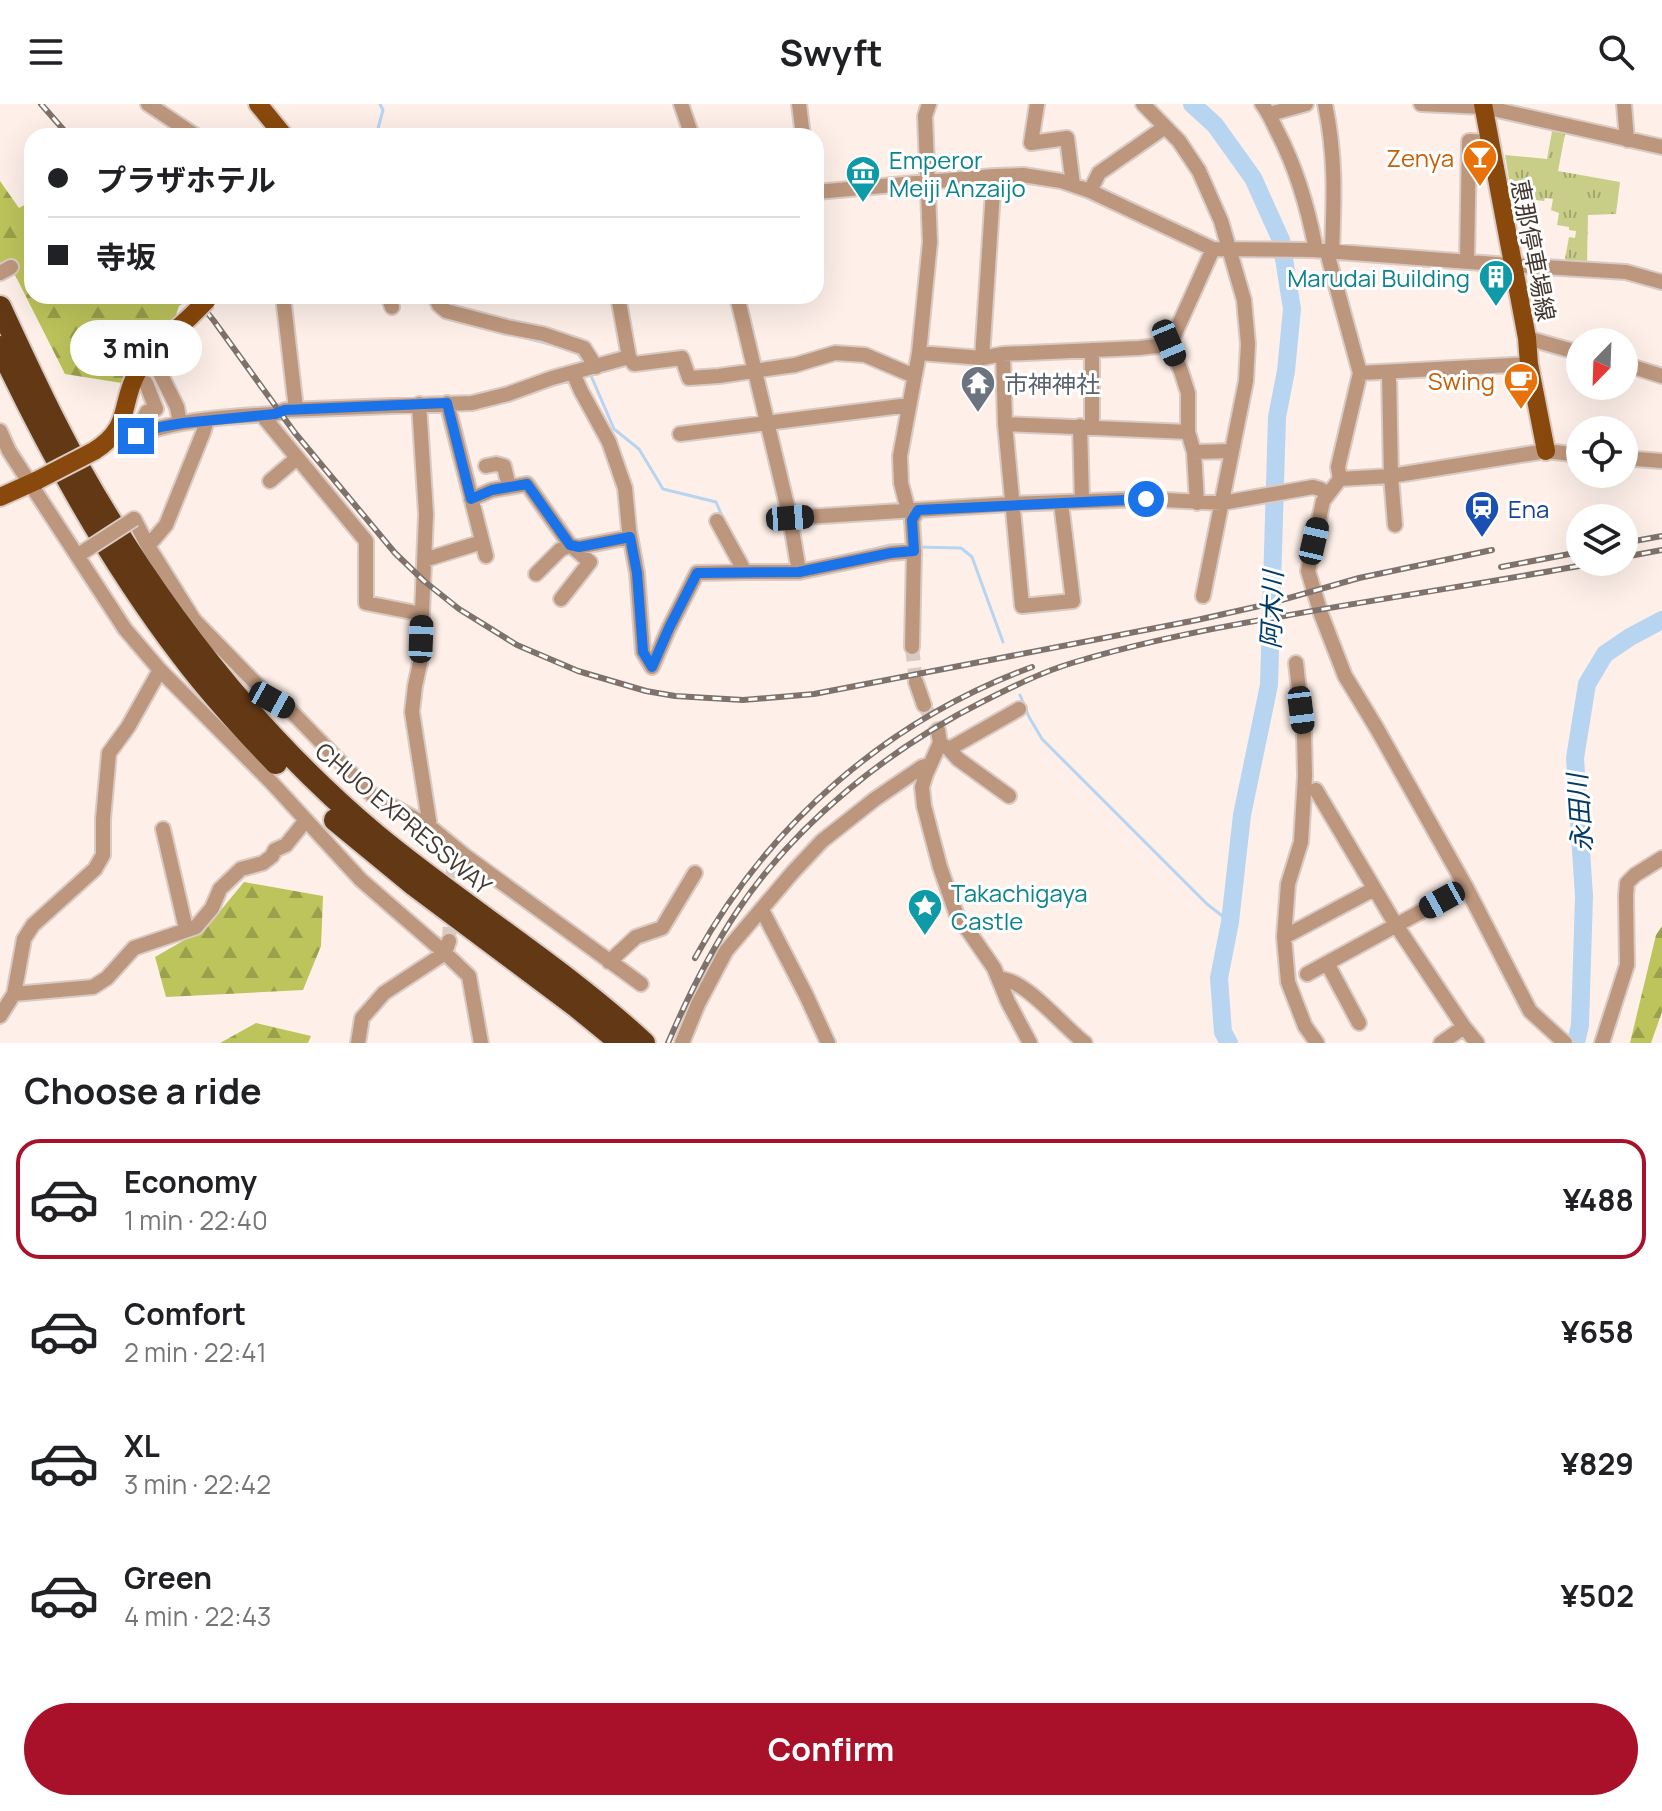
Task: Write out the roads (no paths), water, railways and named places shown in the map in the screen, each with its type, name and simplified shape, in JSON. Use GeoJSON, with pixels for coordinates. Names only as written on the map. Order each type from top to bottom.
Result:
{"type":"FeatureCollection","features":[{"type":"Feature","properties":{"kind":"highway","name":"CHUO EXPRESSWAY"},"geometry":{"type":"LineString","coordinates":[[0,307],[65,441],[106,515],[196,647],[246,709],[331,796],[376,835],[585,993],[634,1041]]}},
{"type":"Feature","properties":{"kind":"highway","name":"CHUO EXPRESSWAY"},"geometry":{"type":"LineString","coordinates":[[0,347],[51,450],[137,593],[183,658],[235,720],[280,767],[367,847],[414,885],[586,1014],[634,1041]]}},
{"type":"Feature","properties":{"kind":"main road"},"geometry":{"type":"LineString","coordinates":[[258,104],[278,128]]}},
{"type":"Feature","properties":{"kind":"main road","name":"恵那停車場線"},"geometry":{"type":"LineString","coordinates":[[1483,106],[1546,451]]}},
{"type":"Feature","properties":{"kind":"main road"},"geometry":{"type":"LineString","coordinates":[[0,497],[106,444],[124,417],[135,378],[151,355],[203,304]]}},
{"type":"Feature","properties":{"kind":"street"},"geometry":{"type":"LineString","coordinates":[[148,104],[184,128]]}},
{"type":"Feature","properties":{"kind":"street"},"geometry":{"type":"LineString","coordinates":[[681,104],[689,128]]}},
{"type":"Feature","properties":{"kind":"street"},"geometry":{"type":"LineString","coordinates":[[799,104],[802,128]]}},
{"type":"Feature","properties":{"kind":"street"},"geometry":{"type":"LineString","coordinates":[[912,647],[913,510],[901,483],[900,456],[919,353],[930,242],[925,116],[929,104]]}},
{"type":"Feature","properties":{"kind":"street"},"geometry":{"type":"LineString","coordinates":[[1037,104],[1031,143],[1067,138],[1073,185]]}},
{"type":"Feature","properties":{"kind":"street"},"geometry":{"type":"LineString","coordinates":[[1143,104],[1179,141],[1199,171],[1221,221],[1244,300],[1248,344],[1246,381],[1203,596]]}},
{"type":"Feature","properties":{"kind":"street"},"geometry":{"type":"LineString","coordinates":[[1306,104],[1266,109],[1286,147],[1302,189],[1311,218],[1314,250]]}},
{"type":"Feature","properties":{"kind":"street"},"geometry":{"type":"LineString","coordinates":[[1325,104],[1332,138],[1335,179],[1332,251],[1328,256],[1360,373],[1338,467],[1340,479]]}},
{"type":"Feature","properties":{"kind":"street"},"geometry":{"type":"LineString","coordinates":[[1421,104],[1483,106],[1662,147]]}},
{"type":"Feature","properties":{"kind":"street"},"geometry":{"type":"LineString","coordinates":[[1624,104],[1627,140]]}},
{"type":"Feature","properties":{"kind":"street"},"geometry":{"type":"LineString","coordinates":[[1090,191],[1099,173],[1165,127]]}},
{"type":"Feature","properties":{"kind":"street"},"geometry":{"type":"LineString","coordinates":[[1467,262],[1469,141],[1490,142]]}},
{"type":"Feature","properties":{"kind":"street"},"geometry":{"type":"LineString","coordinates":[[982,358],[994,176]]}},
{"type":"Feature","properties":{"kind":"street"},"geometry":{"type":"LineString","coordinates":[[824,191],[994,176],[1044,177],[1090,191],[1213,249],[1332,251],[1626,272],[1662,282]]}},
{"type":"Feature","properties":{"kind":"street"},"geometry":{"type":"LineString","coordinates":[[1197,503],[1194,452],[1188,432],[1188,393],[1169,343],[1213,249]]}},
{"type":"Feature","properties":{"kind":"street"},"geometry":{"type":"LineString","coordinates":[[284,304],[296,409]]}},
{"type":"Feature","properties":{"kind":"street"},"geometry":{"type":"LineString","coordinates":[[439,304],[446,311],[543,334],[584,348],[596,367]]}},
{"type":"Feature","properties":{"kind":"street"},"geometry":{"type":"LineString","coordinates":[[619,304],[629,357],[634,364],[682,358],[689,378],[795,365],[835,353],[865,355],[914,376]]}},
{"type":"Feature","properties":{"kind":"street"},"geometry":{"type":"LineString","coordinates":[[739,304],[769,423],[799,572]]}},
{"type":"Feature","properties":{"kind":"street"},"geometry":{"type":"LineString","coordinates":[[1527,338],[1566,349]]}},
{"type":"Feature","properties":{"kind":"street"},"geometry":{"type":"LineString","coordinates":[[919,353],[982,358],[1003,354],[1139,348],[1169,343]]}},
{"type":"Feature","properties":{"kind":"street"},"geometry":{"type":"LineString","coordinates":[[1082,501],[1092,350]]}},
{"type":"Feature","properties":{"kind":"street"},"geometry":{"type":"LineString","coordinates":[[1003,354],[1011,504],[1022,606],[1073,601],[1061,503]]}},
{"type":"Feature","properties":{"kind":"street"},"geometry":{"type":"LineString","coordinates":[[151,355],[177,407],[180,423]]}},
{"type":"Feature","properties":{"kind":"street"},"geometry":{"type":"LineString","coordinates":[[146,383],[156,409],[147,412],[140,434],[180,423],[296,409],[486,400],[629,357]]}},
{"type":"Feature","properties":{"kind":"street"},"geometry":{"type":"LineString","coordinates":[[1360,373],[1529,364]]}},
{"type":"Feature","properties":{"kind":"street"},"geometry":{"type":"LineString","coordinates":[[1638,368],[1662,376]]}},
{"type":"Feature","properties":{"kind":"street"},"geometry":{"type":"LineString","coordinates":[[1389,372],[1395,525]]}},
{"type":"Feature","properties":{"kind":"street"},"geometry":{"type":"LineString","coordinates":[[573,373],[609,442],[625,488],[637,573],[643,652],[652,667],[697,573],[799,572],[914,546]]}},
{"type":"Feature","properties":{"kind":"street"},"geometry":{"type":"LineString","coordinates":[[424,560],[484,549],[447,403]]}},
{"type":"Feature","properties":{"kind":"street"},"geometry":{"type":"LineString","coordinates":[[419,404],[426,514],[420,663],[412,712],[430,827]]}},
{"type":"Feature","properties":{"kind":"street"},"geometry":{"type":"LineString","coordinates":[[680,434],[909,405]]}},
{"type":"Feature","properties":{"kind":"street"},"geometry":{"type":"LineString","coordinates":[[262,415],[366,541],[366,603],[422,614]]}},
{"type":"Feature","properties":{"kind":"street"},"geometry":{"type":"LineString","coordinates":[[148,546],[166,525],[207,420]]}},
{"type":"Feature","properties":{"kind":"street"},"geometry":{"type":"LineString","coordinates":[[1005,424],[1188,432]]}},
{"type":"Feature","properties":{"kind":"street"},"geometry":{"type":"LineString","coordinates":[[0,431],[9,451],[34,482],[81,554],[125,629],[160,670],[272,783],[361,880],[447,947],[469,976],[481,1043]]}},
{"type":"Feature","properties":{"kind":"street"},"geometry":{"type":"LineString","coordinates":[[1194,452],[1231,451]]}},
{"type":"Feature","properties":{"kind":"street"},"geometry":{"type":"LineString","coordinates":[[1561,1038],[1530,1011],[1466,887],[1345,676],[1308,571],[1323,501],[1340,479],[1391,476],[1546,451],[1566,453]]}},
{"type":"Feature","properties":{"kind":"street"},"geometry":{"type":"LineString","coordinates":[[270,481],[297,458]]}},
{"type":"Feature","properties":{"kind":"street"},"geometry":{"type":"LineString","coordinates":[[1638,459],[1662,461]]}},
{"type":"Feature","properties":{"kind":"street"},"geometry":{"type":"LineString","coordinates":[[486,466],[504,466],[509,487]]}},
{"type":"Feature","properties":{"kind":"street"},"geometry":{"type":"LineString","coordinates":[[471,499],[492,490],[527,484],[570,545],[590,562],[561,599]]}},
{"type":"Feature","properties":{"kind":"street"},"geometry":{"type":"LineString","coordinates":[[790,518],[1082,501],[1146,499],[1222,503],[1305,489],[1320,489],[1328,494]]}},
{"type":"Feature","properties":{"kind":"street"},"geometry":{"type":"LineString","coordinates":[[81,554],[134,519],[194,620],[272,700],[289,709],[372,795],[430,827],[641,984]]}},
{"type":"Feature","properties":{"kind":"street"},"geometry":{"type":"LineString","coordinates":[[717,521],[745,572]]}},
{"type":"Feature","properties":{"kind":"street"},"geometry":{"type":"LineString","coordinates":[[536,574],[560,550],[570,545],[579,547],[630,537]]}},
{"type":"Feature","properties":{"kind":"street"},"geometry":{"type":"LineString","coordinates":[[1296,663],[1305,776],[1301,842],[1288,884],[1284,937],[1288,982],[1305,1026],[1317,1043]]}},
{"type":"Feature","properties":{"kind":"street"},"geometry":{"type":"LineString","coordinates":[[0,1016],[14,994],[24,939],[33,925],[95,869],[103,855],[109,753],[128,727],[160,670]]}},
{"type":"Feature","properties":{"kind":"street"},"geometry":{"type":"LineString","coordinates":[[916,682],[924,705]]}},
{"type":"Feature","properties":{"kind":"street"},"geometry":{"type":"LineString","coordinates":[[1019,709],[942,741],[922,787],[940,867],[960,921],[987,956],[1030,1043]]}},
{"type":"Feature","properties":{"kind":"street"},"geometry":{"type":"LineString","coordinates":[[942,741],[958,759],[1009,796]]}},
{"type":"Feature","properties":{"kind":"street"},"geometry":{"type":"LineString","coordinates":[[682,1043],[726,951],[793,872],[822,841],[875,799],[929,765]]}},
{"type":"Feature","properties":{"kind":"street"},"geometry":{"type":"LineString","coordinates":[[1316,790],[1396,925],[1477,1043]]}},
{"type":"Feature","properties":{"kind":"street"},"geometry":{"type":"LineString","coordinates":[[14,994],[93,987],[107,978],[134,948],[196,927],[212,908],[220,889],[241,869],[263,863],[275,850],[286,845],[306,820]]}},
{"type":"Feature","properties":{"kind":"street"},"geometry":{"type":"LineString","coordinates":[[163,829],[186,929]]}},
{"type":"Feature","properties":{"kind":"street"},"geometry":{"type":"LineString","coordinates":[[453,869],[464,855]]}},
{"type":"Feature","properties":{"kind":"street"},"geometry":{"type":"LineString","coordinates":[[1602,1043],[1627,965],[1627,883],[1662,858]]}},
{"type":"Feature","properties":{"kind":"street"},"geometry":{"type":"LineString","coordinates":[[609,962],[636,937],[662,928],[695,873]]}},
{"type":"Feature","properties":{"kind":"street"},"geometry":{"type":"LineString","coordinates":[[1307,974],[1466,887]]}},
{"type":"Feature","properties":{"kind":"street"},"geometry":{"type":"LineString","coordinates":[[1284,937],[1374,889]]}},
{"type":"Feature","properties":{"kind":"street"},"geometry":{"type":"LineString","coordinates":[[762,910],[828,1043]]}},
{"type":"Feature","properties":{"kind":"street"},"geometry":{"type":"LineString","coordinates":[[358,1043],[362,1018],[384,993],[447,947]]}},
{"type":"Feature","properties":{"kind":"street"},"geometry":{"type":"LineString","coordinates":[[1327,963],[1359,1023]]}},
{"type":"Feature","properties":{"kind":"street"},"geometry":{"type":"LineString","coordinates":[[999,979],[1005,978],[1026,990],[1085,1043]]}},
{"type":"Feature","properties":{"kind":"street"},"geometry":{"type":"LineString","coordinates":[[1441,1043],[1464,1027]]}},
{"type":"Feature","properties":{"kind":"waterway"},"geometry":{"type":"LineString","coordinates":[[378,128],[383,110],[380,104]]}},
{"type":"Feature","properties":{"kind":"waterway","name":"阿木川"},"geometry":{"type":"LineString","coordinates":[[1192,104],[1215,125],[1253,178],[1281,240],[1292,309],[1286,371],[1277,417],[1269,685],[1242,815],[1230,922],[1219,978],[1223,1032],[1229,1043]]}},
{"type":"Feature","properties":{"kind":"waterway"},"geometry":{"type":"LineString","coordinates":[[526,338],[549,344]]}},
{"type":"Feature","properties":{"kind":"waterway"},"geometry":{"type":"LineString","coordinates":[[576,351],[585,364]]}},
{"type":"Feature","properties":{"kind":"waterway"},"geometry":{"type":"LineString","coordinates":[[589,371],[614,429],[639,449],[663,489],[716,502],[724,521]]}},
{"type":"Feature","properties":{"kind":"waterway"},"geometry":{"type":"LineString","coordinates":[[862,552],[901,545]]}},
{"type":"Feature","properties":{"kind":"waterway"},"geometry":{"type":"LineString","coordinates":[[917,547],[961,548],[972,557],[1003,642]]}},
{"type":"Feature","properties":{"kind":"waterway","name":"永田川"},"geometry":{"type":"LineString","coordinates":[[1576,1043],[1580,1025],[1584,896],[1575,758],[1587,684],[1605,654],[1662,620]]}},
{"type":"Feature","properties":{"kind":"waterway"},"geometry":{"type":"LineString","coordinates":[[1020,695],[1042,739],[1207,904],[1230,922]]}},
{"type":"Feature","properties":{"kind":"tunnel"},"geometry":{"type":"LineString","coordinates":[[912,647],[916,682]]}},
{"type":"Feature","properties":{"kind":"tunnel"},"geometry":{"type":"LineString","coordinates":[[924,705],[938,730]]}},
{"type":"Feature","properties":{"kind":"tunnel"},"geometry":{"type":"LineString","coordinates":[[449,941],[453,869]]}},
{"type":"Feature","properties":{"kind":"railway"},"geometry":{"type":"LineString","coordinates":[[41,104],[62,128]]}},
{"type":"Feature","properties":{"kind":"railway"},"geometry":{"type":"LineString","coordinates":[[200,304],[295,433],[395,553],[424,581],[459,609],[517,645],[578,671],[646,691],[743,700],[814,694],[1197,620],[1359,578],[1492,550]]}},
{"type":"Feature","properties":{"kind":"railway"},"geometry":{"type":"LineString","coordinates":[[1638,540],[1662,536]]}},
{"type":"Feature","properties":{"kind":"railway"},"geometry":{"type":"LineString","coordinates":[[1638,554],[1662,550]]}},
{"type":"Feature","properties":{"kind":"railway"},"geometry":{"type":"LineString","coordinates":[[1501,567],[1566,555]]}},
{"type":"Feature","properties":{"kind":"railway"},"geometry":{"type":"LineString","coordinates":[[668,1043],[683,1008],[728,926],[788,847],[848,790],[880,765],[914,741],[984,701],[1061,667],[1151,642],[1566,568]]}},
{"type":"Feature","properties":{"kind":"railway"},"geometry":{"type":"LineString","coordinates":[[695,958],[725,909],[759,863],[796,821],[837,782],[929,716],[979,689],[1032,667]]}},
{"type":"Feature","properties":{"kind":"place","name":"Zenya"},"geometry":{"type":"Point","coordinates":[1480,188]}},
{"type":"Feature","properties":{"kind":"place","name":"Emperor Meiji Anzaijo"},"geometry":{"type":"Point","coordinates":[863,204]}},
{"type":"Feature","properties":{"kind":"place","name":"Marudai Building"},"geometry":{"type":"Point","coordinates":[1496,308]}},
{"type":"Feature","properties":{"kind":"place","name":"Swing"},"geometry":{"type":"Point","coordinates":[1521,411]}},
{"type":"Feature","properties":{"kind":"place","name":"市神神社"},"geometry":{"type":"Point","coordinates":[978,414]}},
{"type":"Feature","properties":{"kind":"place","name":"Ena"},"geometry":{"type":"Point","coordinates":[1482,539]}},
{"type":"Feature","properties":{"kind":"place","name":"Takachigaya Castle"},"geometry":{"type":"Point","coordinates":[925,937]}}]}
